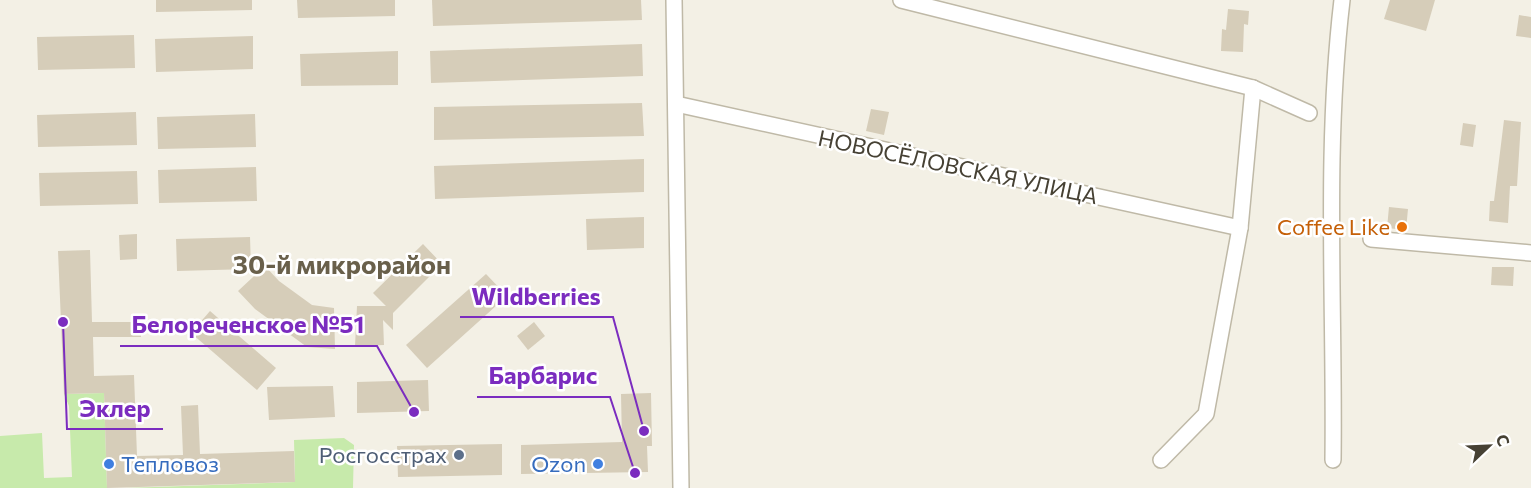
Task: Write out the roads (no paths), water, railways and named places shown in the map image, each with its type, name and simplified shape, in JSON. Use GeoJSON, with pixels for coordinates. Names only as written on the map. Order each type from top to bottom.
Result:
{"type":"FeatureCollection","features":[{"type":"Feature","properties":{"kind":"street"},"geometry":{"type":"LineString","coordinates":[[674,0],[681,488]]}},
{"type":"Feature","properties":{"kind":"street"},"geometry":{"type":"LineString","coordinates":[[901,0],[1253,88],[1310,113]]}},
{"type":"Feature","properties":{"kind":"street"},"geometry":{"type":"LineString","coordinates":[[1333,460],[1332,124],[1335,64],[1342,0]]}},
{"type":"Feature","properties":{"kind":"street"},"geometry":{"type":"LineString","coordinates":[[1161,460],[1206,414],[1240,228],[1253,88]]}},
{"type":"Feature","properties":{"kind":"street","name":"НОВОСЁЛОВСКАЯ УЛИЦА"},"geometry":{"type":"LineString","coordinates":[[676,104],[1240,228]]}},
{"type":"Feature","properties":{"kind":"street"},"geometry":{"type":"LineString","coordinates":[[1371,239],[1531,253]]}},
{"type":"Feature","properties":{"kind":"place","name":"Coffee Like"},"geometry":{"type":"Point","coordinates":[1402,227]}},
{"type":"Feature","properties":{"kind":"place","name":"Эклер"},"geometry":{"type":"Point","coordinates":[63,322]}},
{"type":"Feature","properties":{"kind":"place","name":"Белореченское №51"},"geometry":{"type":"Point","coordinates":[414,412]}},
{"type":"Feature","properties":{"kind":"place","name":"Wildberries"},"geometry":{"type":"Point","coordinates":[644,431]}},
{"type":"Feature","properties":{"kind":"place","name":"Росгосстрах"},"geometry":{"type":"Point","coordinates":[459,455]}},
{"type":"Feature","properties":{"kind":"place","name":"Тепловоз"},"geometry":{"type":"Point","coordinates":[109,464]}},
{"type":"Feature","properties":{"kind":"place","name":"Ozon"},"geometry":{"type":"Point","coordinates":[598,464]}},
{"type":"Feature","properties":{"kind":"place","name":"Барбарис"},"geometry":{"type":"Point","coordinates":[635,473]}},
{"type":"Feature","properties":{"kind":"district","name":"30-й микрорайон"},"geometry":{"type":"Point","coordinates":[342,265]}}]}
